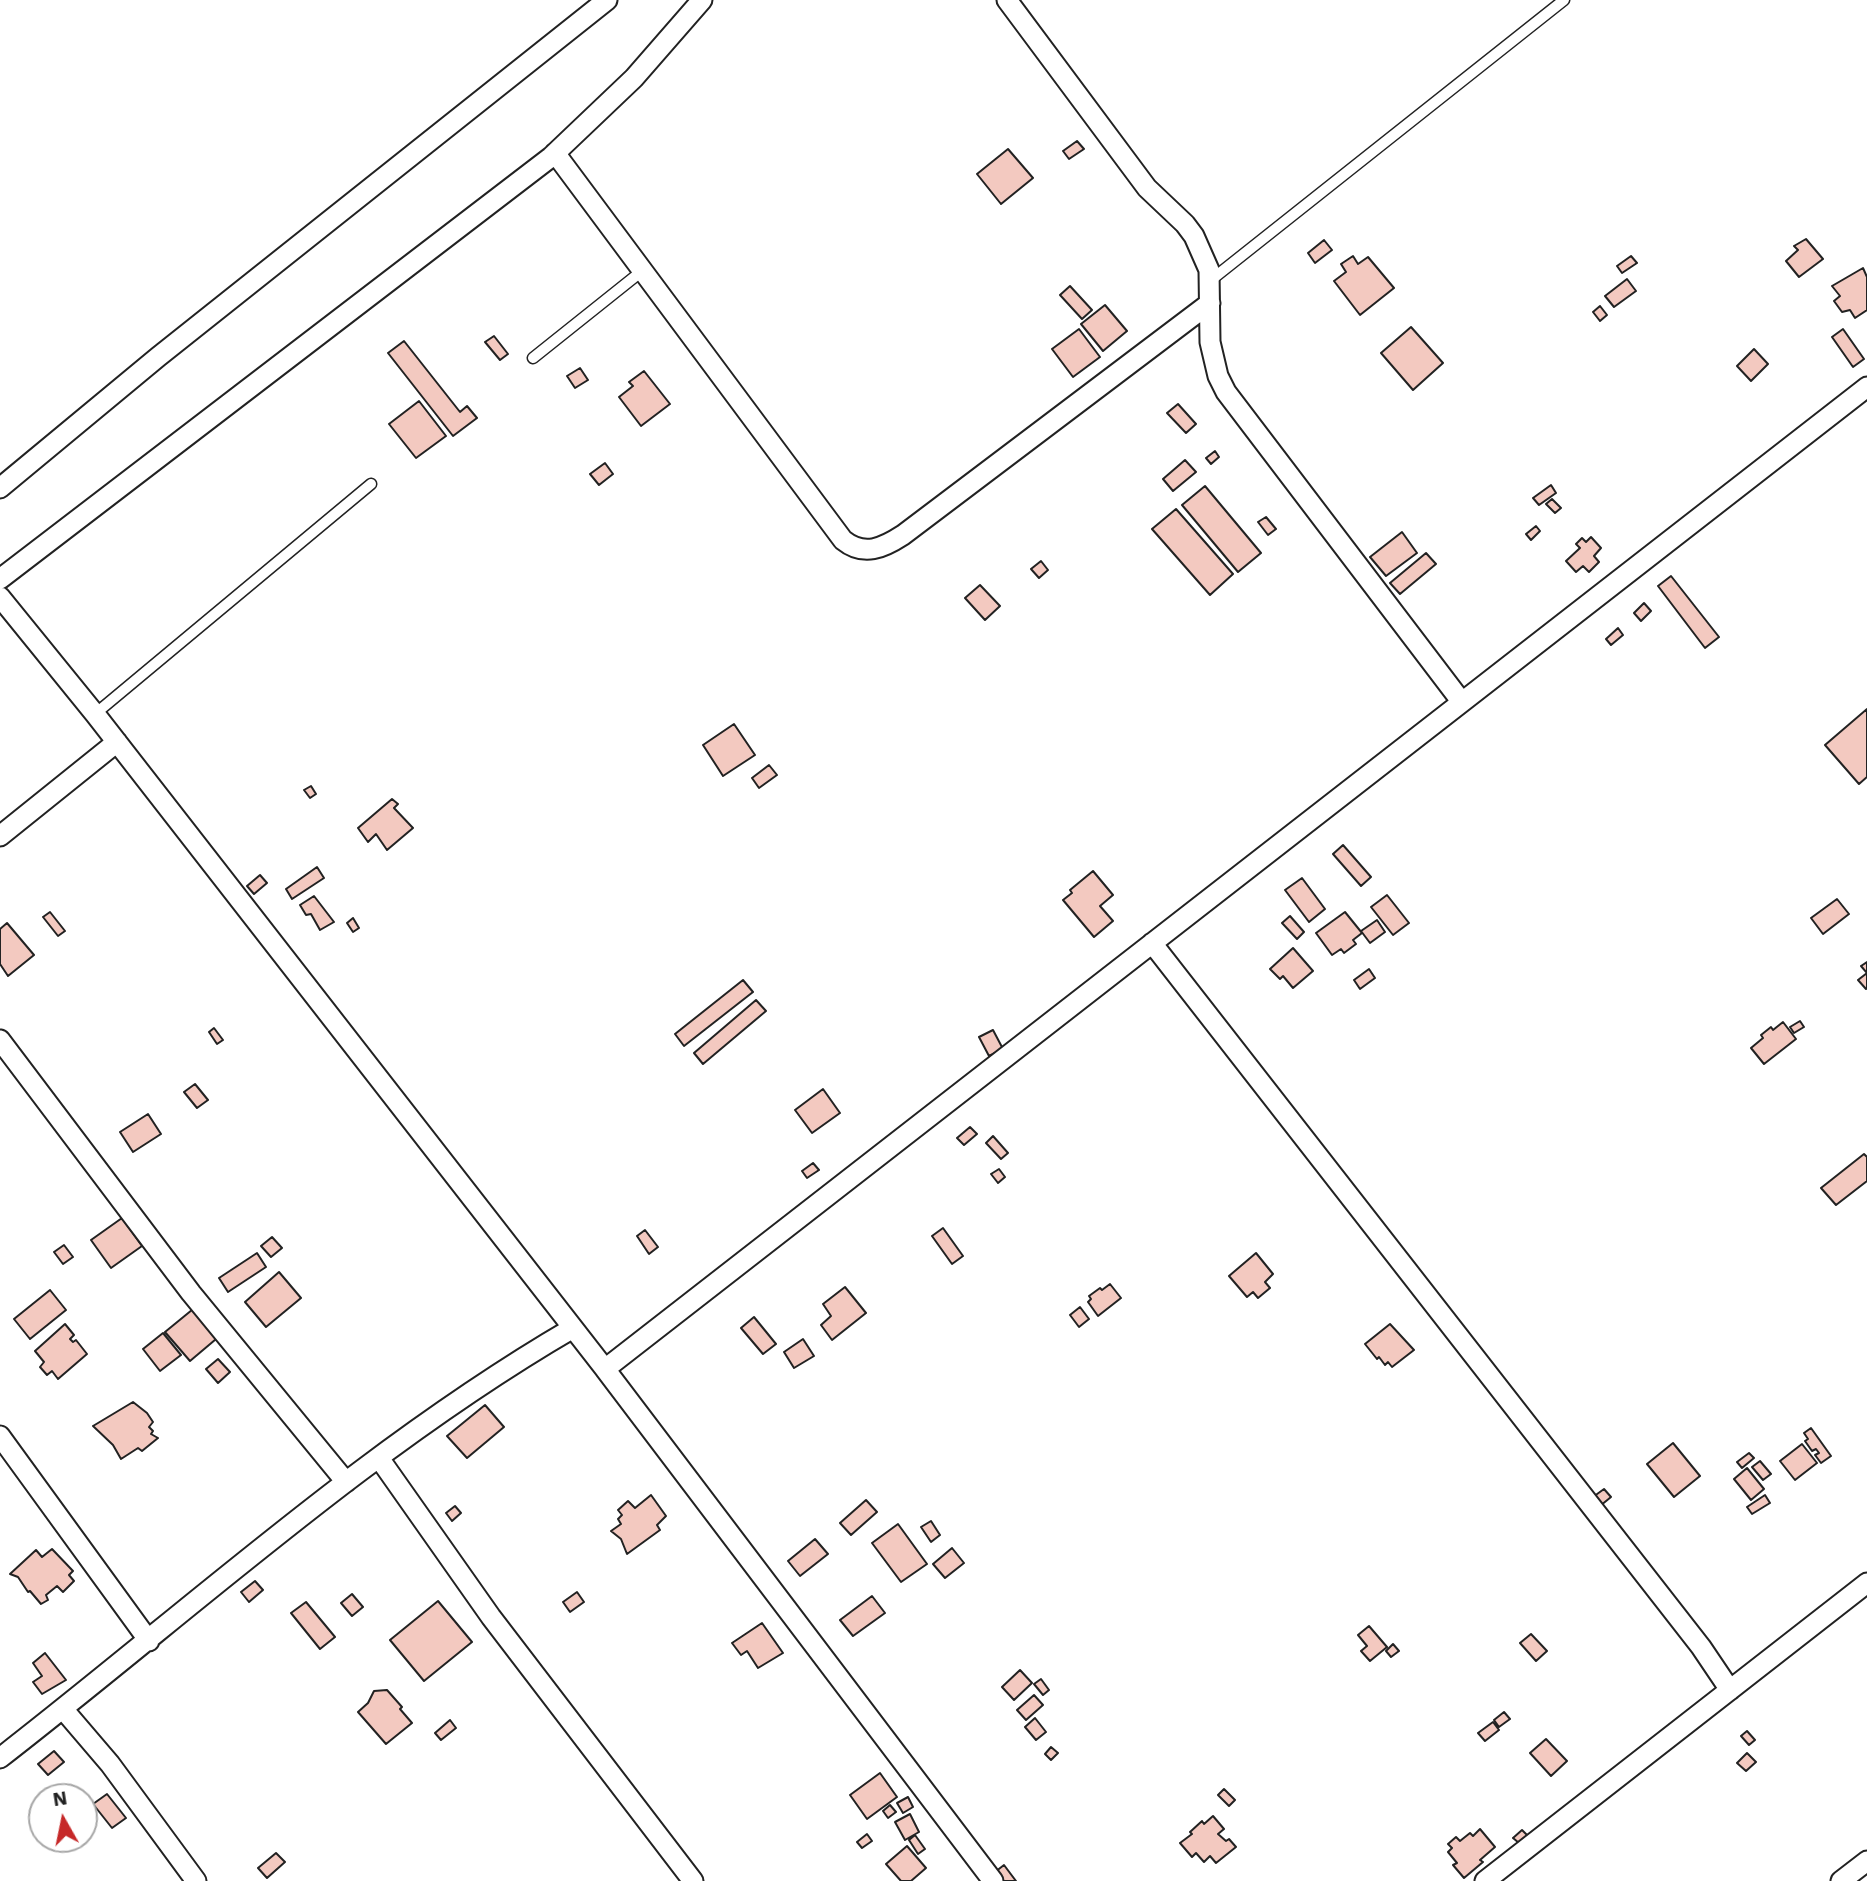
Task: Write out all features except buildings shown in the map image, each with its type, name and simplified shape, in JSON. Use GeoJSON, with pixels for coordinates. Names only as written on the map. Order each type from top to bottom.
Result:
{"type":"FeatureCollection","features":[{"type":"Feature","properties":{"kind":"street"},"geometry":{"type":"LineString","coordinates":[[0,488],[169,348],[607,0]]}},
{"type":"Feature","properties":{"kind":"street"},"geometry":{"type":"LineString","coordinates":[[0,579],[555,153],[634,78],[702,0]]}},
{"type":"Feature","properties":{"kind":"street"},"geometry":{"type":"LineString","coordinates":[[1007,0],[1147,188],[1194,236],[1206,259],[1210,281],[1210,342],[1226,393],[1461,701]]}},
{"type":"Feature","properties":{"kind":"street"},"geometry":{"type":"LineString","coordinates":[[555,153],[843,540],[860,550],[884,547],[903,535],[1210,303]]}},
{"type":"Feature","properties":{"kind":"street"},"geometry":{"type":"LineString","coordinates":[[605,1369],[1867,387]]}},
{"type":"Feature","properties":{"kind":"street"},"geometry":{"type":"LineString","coordinates":[[0,597],[95,713],[605,1369],[993,1881]]}},
{"type":"Feature","properties":{"kind":"street"},"geometry":{"type":"LineString","coordinates":[[0,836],[117,742]]}},
{"type":"Feature","properties":{"kind":"street"},"geometry":{"type":"LineString","coordinates":[[1152,943],[1701,1647],[1730,1690]]}},
{"type":"Feature","properties":{"kind":"street"},"geometry":{"type":"LineString","coordinates":[[0,1040],[191,1293],[346,1482]]}},
{"type":"Feature","properties":{"kind":"street"},"geometry":{"type":"LineString","coordinates":[[0,1758],[346,1482],[517,1361],[573,1328]]}},
{"type":"Feature","properties":{"kind":"street"},"geometry":{"type":"LineString","coordinates":[[0,1436],[149,1641]]}},
{"type":"Feature","properties":{"kind":"street"},"geometry":{"type":"LineString","coordinates":[[379,1458],[491,1617],[693,1881]]}},
{"type":"Feature","properties":{"kind":"street"},"geometry":{"type":"LineString","coordinates":[[1485,1881],[1867,1583]]}},
{"type":"Feature","properties":{"kind":"street"},"geometry":{"type":"LineString","coordinates":[[63,1709],[110,1763],[196,1881]]}},
{"type":"Feature","properties":{"kind":"street"},"geometry":{"type":"LineString","coordinates":[[1841,1881],[1867,1861]]}},
{"type":"Feature","properties":{"kind":"lane"},"geometry":{"type":"LineString","coordinates":[[1210,281],[1564,0]]}},
{"type":"Feature","properties":{"kind":"lane"},"geometry":{"type":"LineString","coordinates":[[533,358],[642,271]]}},
{"type":"Feature","properties":{"kind":"lane"},"geometry":{"type":"LineString","coordinates":[[95,713],[371,484]]}}]}
